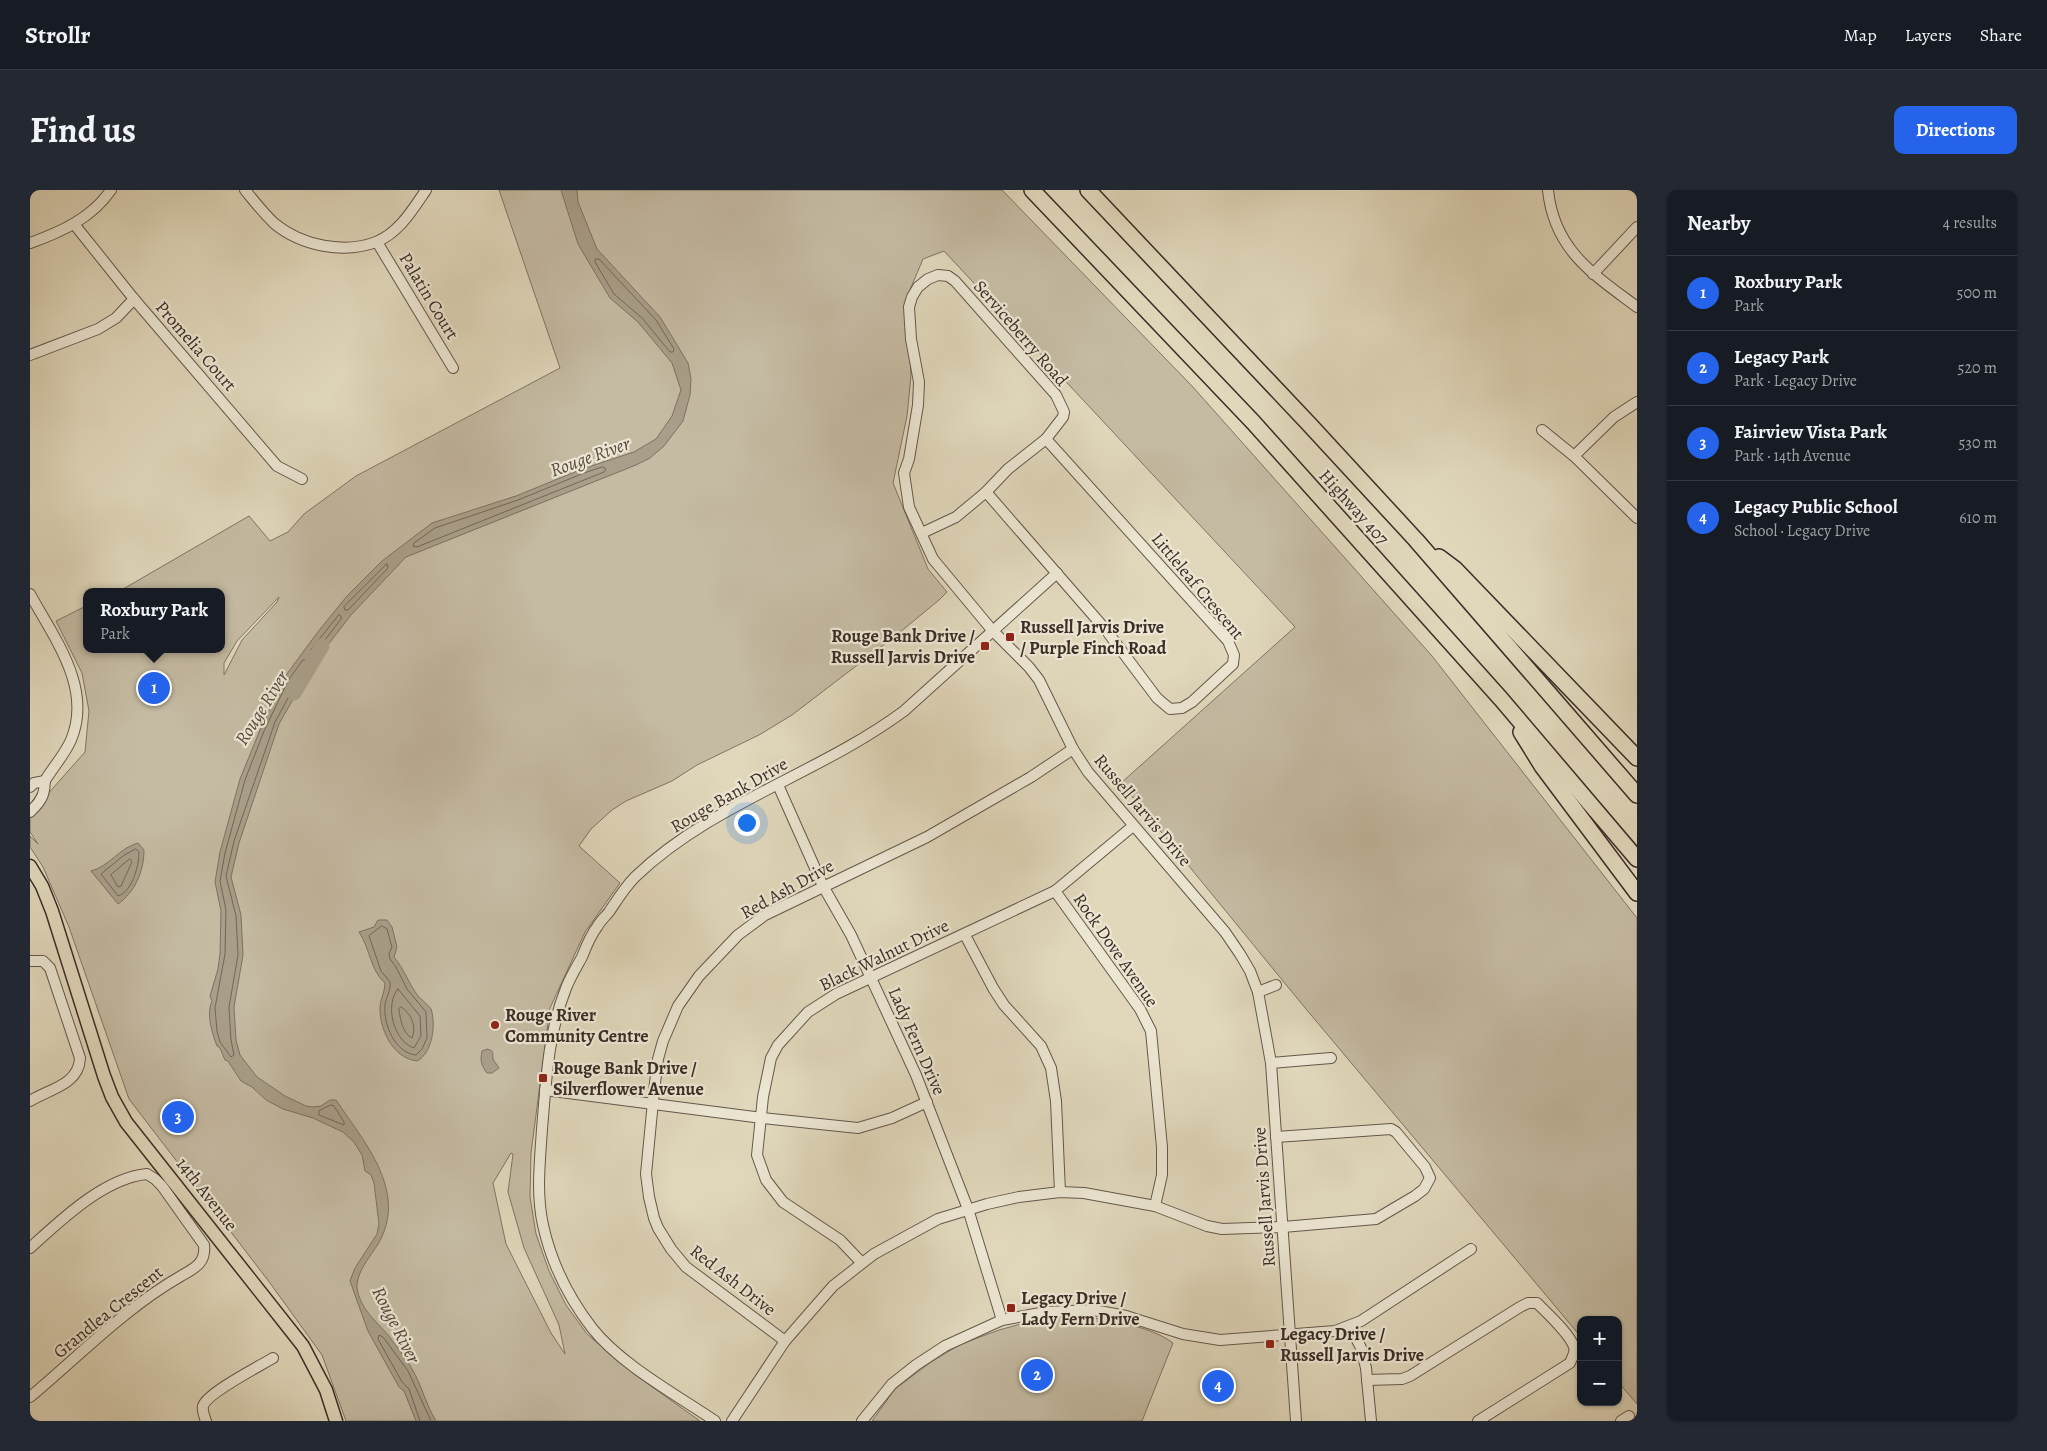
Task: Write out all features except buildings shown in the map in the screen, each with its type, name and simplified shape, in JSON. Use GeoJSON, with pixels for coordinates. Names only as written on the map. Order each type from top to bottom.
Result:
{"type":"FeatureCollection","features":[{"type":"Feature","properties":{"kind":"highway","name":"Highway 407"},"geometry":{"type":"LineString","coordinates":[[1032,190],[1253,422],[1501,699],[1637,859]]}},
{"type":"Feature","properties":{"kind":"highway","name":"Highway 407"},"geometry":{"type":"LineString","coordinates":[[1088,190],[1416,540],[1637,795]]}},
{"type":"Feature","properties":{"kind":"highway"},"geometry":{"type":"LineString","coordinates":[[1416,540],[1455,569],[1637,758]]}},
{"type":"Feature","properties":{"kind":"highway"},"geometry":{"type":"LineString","coordinates":[[1501,699],[1542,766],[1637,893]]}},
{"type":"Feature","properties":{"kind":"main road","name":"14th Avenue"},"geometry":{"type":"LineString","coordinates":[[30,866],[42,886],[52,911],[112,1097],[126,1122],[304,1346],[326,1390],[336,1421]]}},
{"type":"Feature","properties":{"kind":"street"},"geometry":{"type":"LineString","coordinates":[[30,243],[74,224],[88,215],[104,200],[111,190]]}},
{"type":"Feature","properties":{"kind":"street"},"geometry":{"type":"LineString","coordinates":[[245,190],[274,223],[286,232],[328,247],[351,247],[377,242],[403,221],[426,190]]}},
{"type":"Feature","properties":{"kind":"street"},"geometry":{"type":"LineString","coordinates":[[1548,190],[1553,217],[1565,245],[1593,274],[1637,307]]}},
{"type":"Feature","properties":{"kind":"street","name":"Promelia Court"},"geometry":{"type":"LineString","coordinates":[[74,224],[134,299],[277,466],[302,479]]}},
{"type":"Feature","properties":{"kind":"street"},"geometry":{"type":"LineString","coordinates":[[1593,274],[1637,227]]}},
{"type":"Feature","properties":{"kind":"street","name":"Palatin Court"},"geometry":{"type":"LineString","coordinates":[[377,242],[454,368]]}},
{"type":"Feature","properties":{"kind":"street","name":"Serviceberry Road"},"geometry":{"type":"LineString","coordinates":[[948,276],[955,281],[1056,396],[1064,412],[1063,417],[1046,439]]}},
{"type":"Feature","properties":{"kind":"street","name":"Russell Jarvis Drive"},"geometry":{"type":"LineString","coordinates":[[948,276],[933,277],[918,287],[909,307],[911,338],[918,382],[918,405],[909,459],[904,472],[909,507],[933,559],[992,630],[1029,667],[1039,680],[1073,749],[1088,772],[1225,932],[1250,970],[1258,992],[1271,1063],[1296,1421]]}},
{"type":"Feature","properties":{"kind":"street"},"geometry":{"type":"LineString","coordinates":[[30,356],[98,329],[116,318],[134,299]]}},
{"type":"Feature","properties":{"kind":"street"},"geometry":{"type":"LineString","coordinates":[[1574,456],[1614,417],[1637,402]]}},
{"type":"Feature","properties":{"kind":"street"},"geometry":{"type":"LineString","coordinates":[[1542,430],[1574,456],[1637,518]]}},
{"type":"Feature","properties":{"kind":"street"},"geometry":{"type":"LineString","coordinates":[[922,533],[956,517],[986,492],[1008,469],[1046,439]]}},
{"type":"Feature","properties":{"kind":"street","name":"Littleleaf Crescent"},"geometry":{"type":"LineString","coordinates":[[986,492],[1106,630],[1157,698],[1170,709],[1182,708],[1192,702],[1233,664],[1234,655],[1228,640],[1046,439]]}},
{"type":"Feature","properties":{"kind":"street","name":"Rouge Bank Drive"},"geometry":{"type":"LineString","coordinates":[[715,1421],[640,1369],[593,1329],[565,1284],[552,1256],[540,1205],[539,1180],[548,1063],[556,1020],[565,990],[596,928],[634,879],[674,844],[698,828],[874,732],[890,721],[1057,573]]}},
{"type":"Feature","properties":{"kind":"street"},"geometry":{"type":"LineString","coordinates":[[30,594],[63,654],[74,680],[78,709],[71,740],[45,781],[44,791],[38,805],[30,812]]}},
{"type":"Feature","properties":{"kind":"street","name":"Red Ash Drive"},"geometry":{"type":"LineString","coordinates":[[785,1341],[686,1267],[677,1258],[658,1228],[649,1197],[646,1174],[658,1059],[663,1041],[678,1006],[699,976],[738,935],[758,920],[951,824],[1042,770],[1073,749]]}},
{"type":"Feature","properties":{"kind":"street"},"geometry":{"type":"LineString","coordinates":[[30,787],[34,783],[45,781]]}},
{"type":"Feature","properties":{"kind":"street","name":"Lady Fern Drive"},"geometry":{"type":"LineString","coordinates":[[778,785],[823,886],[871,978],[916,1075],[968,1209],[1002,1320]]}},
{"type":"Feature","properties":{"kind":"street","name":"Black Walnut Drive"},"geometry":{"type":"LineString","coordinates":[[861,1262],[840,1240],[783,1202],[766,1180],[758,1155],[763,1098],[771,1058],[778,1045],[808,1012],[836,994],[965,935],[1055,891],[1133,826]]}},
{"type":"Feature","properties":{"kind":"street","name":"Rock Dove Avenue"},"geometry":{"type":"LineString","coordinates":[[1055,891],[1140,1008],[1151,1031],[1162,1147],[1162,1175],[1155,1206]]}},
{"type":"Feature","properties":{"kind":"street"},"geometry":{"type":"LineString","coordinates":[[965,935],[993,988],[1004,1005],[1040,1046],[1051,1068],[1056,1101],[1060,1192]]}},
{"type":"Feature","properties":{"kind":"street"},"geometry":{"type":"LineString","coordinates":[[30,961],[43,961],[50,968],[80,1058],[80,1067],[68,1082],[30,1101]]}},
{"type":"Feature","properties":{"kind":"street"},"geometry":{"type":"LineString","coordinates":[[1258,992],[1276,985]]}},
{"type":"Feature","properties":{"kind":"street"},"geometry":{"type":"LineString","coordinates":[[1271,1063],[1331,1058]]}},
{"type":"Feature","properties":{"kind":"street"},"geometry":{"type":"LineString","coordinates":[[545,1090],[762,1118],[858,1128],[892,1118],[927,1102]]}},
{"type":"Feature","properties":{"kind":"street"},"geometry":{"type":"LineString","coordinates":[[732,1421],[785,1341],[833,1286],[861,1262],[938,1219],[968,1209],[1019,1197],[1060,1192],[1084,1193],[1155,1206],[1207,1226],[1222,1229],[1283,1227],[1376,1219],[1415,1196],[1424,1189],[1430,1178],[1425,1167],[1396,1132],[1391,1129],[1276,1137]]}},
{"type":"Feature","properties":{"kind":"street","name":"Grandlea Crescent"},"geometry":{"type":"LineString","coordinates":[[30,1248],[64,1217],[97,1193],[138,1175],[147,1174],[162,1186],[204,1245],[205,1255],[201,1262],[192,1269],[166,1284],[131,1310],[30,1397]]}},
{"type":"Feature","properties":{"kind":"street"},"geometry":{"type":"LineString","coordinates":[[862,1421],[892,1384],[916,1365],[945,1346],[1002,1320],[1046,1312],[1093,1310],[1126,1316],[1183,1334],[1220,1340],[1335,1331],[1350,1326],[1472,1249]]}},
{"type":"Feature","properties":{"kind":"street"},"geometry":{"type":"LineString","coordinates":[[1367,1380],[1402,1379],[1410,1376],[1520,1307],[1528,1303],[1537,1303],[1575,1348],[1570,1363],[1478,1421]]}},
{"type":"Feature","properties":{"kind":"street"},"geometry":{"type":"LineString","coordinates":[[1350,1326],[1361,1348],[1367,1380],[1370,1421]]}},
{"type":"Feature","properties":{"kind":"street"},"geometry":{"type":"LineString","coordinates":[[206,1421],[203,1406],[213,1394],[274,1358]]}},
{"type":"Feature","properties":{"kind":"shaded area"},"geometry":{"type":"Polygon","coordinates":[[[499,190],[1002,190],[1192,386],[1432,656],[1637,918],[1637,1404],[1622,1387],[1622,1316],[1577,1316],[1577,1332],[1301,1003],[1121,783],[1295,627],[944,251],[923,259],[906,299],[911,375],[907,416],[893,483],[928,569],[947,592],[894,637],[792,715],[759,735],[697,765],[672,781],[626,801],[612,810],[591,829],[579,846],[620,883],[585,932],[550,1008],[531,1153],[530,1197],[536,1234],[549,1271],[566,1305],[587,1334],[634,1374],[700,1421],[346,1421],[322,1355],[270,1283],[129,1099],[69,927],[43,867],[30,847],[30,836],[38,844],[30,832],[30,814],[85,752],[89,711],[82,673],[56,621],[83,608],[83,653],[225,653],[225,588],[125,588],[249,516],[270,541],[288,532],[304,514],[356,476],[560,368],[499,190]],[[279,597],[237,641],[224,663],[224,675],[242,640],[277,602],[279,597]],[[511,1153],[493,1183],[506,1244],[551,1333],[565,1354],[559,1325],[524,1248],[508,1192],[513,1154],[511,1153]]]}},
{"type":"Feature","properties":{"kind":"shaded area"},"geometry":{"type":"Polygon","coordinates":[[[1090,1317],[1144,1329],[1173,1343],[1142,1421],[872,1421],[895,1389],[931,1362],[961,1344],[999,1330],[1043,1318],[1090,1317]]]}},
{"type":"Feature","properties":{"kind":"water"},"geometry":{"type":"Polygon","coordinates":[[[561,190],[577,190],[578,202],[597,249],[660,317],[688,363],[691,379],[690,395],[683,421],[664,446],[650,458],[636,465],[406,557],[351,615],[313,664],[279,724],[239,843],[231,877],[241,915],[243,955],[234,1007],[236,1040],[240,1055],[257,1077],[285,1096],[306,1106],[321,1106],[330,1100],[336,1100],[370,1150],[379,1168],[386,1187],[388,1205],[386,1225],[378,1244],[361,1270],[357,1288],[365,1308],[410,1365],[436,1421],[416,1421],[404,1391],[399,1387],[368,1331],[350,1281],[355,1268],[377,1234],[379,1224],[374,1183],[371,1175],[365,1171],[362,1155],[354,1142],[343,1132],[313,1118],[283,1109],[266,1100],[252,1087],[241,1081],[217,1046],[210,1018],[212,1001],[210,996],[218,969],[220,954],[221,911],[215,882],[220,852],[240,779],[284,678],[347,596],[382,561],[432,523],[516,496],[582,469],[634,452],[656,439],[672,416],[681,390],[672,363],[638,322],[610,298],[578,244],[561,190]]]}},
{"type":"Feature","properties":{"kind":"water"},"geometry":{"type":"Polygon","coordinates":[[[138,843],[144,850],[140,873],[134,887],[118,904],[91,871],[98,869],[131,845],[138,843]]]}},
{"type":"Feature","properties":{"kind":"water"},"geometry":{"type":"Polygon","coordinates":[[[378,920],[387,920],[392,927],[397,947],[394,957],[418,996],[431,1009],[433,1029],[430,1045],[417,1061],[408,1059],[394,1048],[382,1023],[380,1006],[385,983],[376,972],[359,932],[374,927],[378,920]]]}},
{"type":"Feature","properties":{"kind":"water"},"geometry":{"type":"Polygon","coordinates":[[[487,1049],[492,1051],[493,1059],[499,1068],[492,1073],[487,1073],[483,1067],[482,1051],[487,1049]]]}},
{"type":"Feature","properties":{"kind":"waterway","name":"Rouge River"},"geometry":{"type":"LineString","coordinates":[[294,693],[322,646]]}},
{"type":"Feature","properties":{"kind":"place","name":"Russell Jarvis Drive / Purple Finch Road"},"geometry":{"type":"Point","coordinates":[1010,637]}},
{"type":"Feature","properties":{"kind":"place","name":"Rouge Bank Drive / Russell Jarvis Drive"},"geometry":{"type":"Point","coordinates":[985,646]}},
{"type":"Feature","properties":{"kind":"place","name":"Roxbury Park"},"geometry":{"type":"Point","coordinates":[154,688]}},
{"type":"Feature","properties":{"kind":"place","name":"Rouge River Community Centre"},"geometry":{"type":"Point","coordinates":[495,1025]}},
{"type":"Feature","properties":{"kind":"place","name":"Rouge Bank Drive / Silverflower Avenue"},"geometry":{"type":"Point","coordinates":[543,1078]}},
{"type":"Feature","properties":{"kind":"place","name":"Fairview Vista Park"},"geometry":{"type":"Point","coordinates":[178,1117]}},
{"type":"Feature","properties":{"kind":"place","name":"Legacy Drive / Lady Fern Drive"},"geometry":{"type":"Point","coordinates":[1011,1308]}},
{"type":"Feature","properties":{"kind":"place","name":"Legacy Drive / Russell Jarvis Drive"},"geometry":{"type":"Point","coordinates":[1270,1344]}},
{"type":"Feature","properties":{"kind":"place","name":"Legacy Park"},"geometry":{"type":"Point","coordinates":[1037,1375]}},
{"type":"Feature","properties":{"kind":"place","name":"Legacy Public School"},"geometry":{"type":"Point","coordinates":[1218,1386]}}]}
